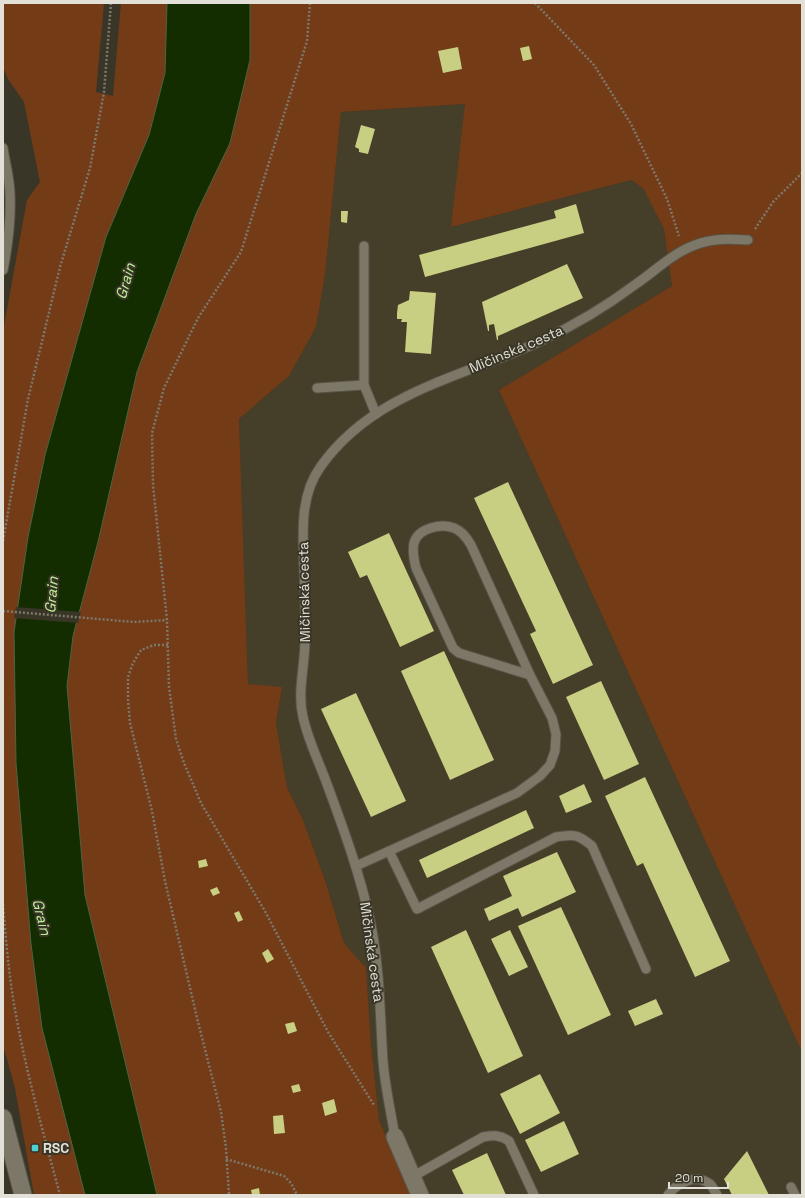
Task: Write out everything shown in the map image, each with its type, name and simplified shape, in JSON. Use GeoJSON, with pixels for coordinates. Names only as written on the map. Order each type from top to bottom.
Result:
{"type":"FeatureCollection","features":[{"type":"Feature","properties":{"kind":"street"},"geometry":{"type":"LineString","coordinates":[[3,1118],[24,1195]]}},
{"type":"Feature","properties":{"kind":"street","name":"Mičinská cesta"},"geometry":{"type":"LineString","coordinates":[[395,1138],[420,1195]]}},
{"type":"Feature","properties":{"kind":"lane"},"geometry":{"type":"LineString","coordinates":[[3,148],[10,193],[10,226],[3,270]]}},
{"type":"Feature","properties":{"kind":"lane","name":"Mičinská cesta"},"geometry":{"type":"LineString","coordinates":[[395,1138],[383,1065],[377,965],[371,927],[356,866],[345,832],[307,733],[302,714],[300,697],[305,658],[303,525],[308,490],[322,465],[346,438],[359,426],[396,402],[442,380],[540,342],[569,326],[633,286],[692,245],[703,242],[732,239],[748,240]]}},
{"type":"Feature","properties":{"kind":"lane"},"geometry":{"type":"LineString","coordinates":[[364,246],[364,385],[376,414]]}},
{"type":"Feature","properties":{"kind":"lane"},"geometry":{"type":"LineString","coordinates":[[317,388],[364,385]]}},
{"type":"Feature","properties":{"kind":"lane"},"geometry":{"type":"LineString","coordinates":[[356,866],[517,793],[540,776],[550,765],[555,751],[556,734],[552,718],[530,675],[471,544],[465,535],[453,528],[430,528],[420,533],[414,542],[413,555],[416,568],[453,648],[459,653],[530,675]]}},
{"type":"Feature","properties":{"kind":"lane"},"geometry":{"type":"LineString","coordinates":[[389,851],[417,909],[556,837],[570,834],[582,837],[592,846],[646,969]]}},
{"type":"Feature","properties":{"kind":"lane"},"geometry":{"type":"LineString","coordinates":[[412,1177],[483,1137],[494,1135],[502,1136],[509,1141],[534,1195]]}},
{"type":"Feature","properties":{"kind":"lane"},"geometry":{"type":"LineString","coordinates":[[668,1195],[672,1189],[681,1182],[702,1180],[711,1185],[718,1195]]}},
{"type":"Feature","properties":{"kind":"path"},"geometry":{"type":"LineString","coordinates":[[3,541],[28,399],[60,267],[90,168],[104,92],[111,3]]}},
{"type":"Feature","properties":{"kind":"path"},"geometry":{"type":"LineString","coordinates":[[310,3],[307,41],[241,252],[198,318],[164,388],[152,433],[153,485],[167,620],[169,687],[176,739],[184,763],[201,803],[266,913],[328,1032],[378,1111]]}},
{"type":"Feature","properties":{"kind":"path"},"geometry":{"type":"LineString","coordinates":[[535,3],[594,65],[632,124],[667,199],[675,222],[682,251]]}},
{"type":"Feature","properties":{"kind":"path"},"geometry":{"type":"LineString","coordinates":[[748,240],[772,202],[802,173]]}},
{"type":"Feature","properties":{"kind":"path"},"geometry":{"type":"LineString","coordinates":[[3,611],[134,622],[167,620]]}},
{"type":"Feature","properties":{"kind":"path"},"geometry":{"type":"LineString","coordinates":[[168,645],[154,645],[141,650],[133,663],[128,677],[130,723],[152,812],[169,896],[198,1022],[221,1112],[229,1195]]}},
{"type":"Feature","properties":{"kind":"path"},"geometry":{"type":"LineString","coordinates":[[3,904],[16,1014],[28,1071],[60,1195]]}},
{"type":"Feature","properties":{"kind":"path"},"geometry":{"type":"LineString","coordinates":[[226,1159],[284,1176],[291,1183],[297,1195]]}},
{"type":"Feature","properties":{"kind":"shaded area"},"geometry":{"type":"Polygon","coordinates":[[[3,3],[104,3],[96,92],[113,96],[121,3],[167,3],[165,73],[149,135],[106,237],[45,455],[16,763],[31,944],[42,1028],[85,1195],[34,1195],[15,1088],[3,1045],[3,331],[27,200],[40,182],[24,102],[8,79],[3,67],[3,3]]]}},
{"type":"Feature","properties":{"kind":"shaded area"},"geometry":{"type":"Polygon","coordinates":[[[250,3],[802,3],[802,1052],[499,390],[672,286],[664,229],[643,188],[631,180],[451,227],[465,104],[341,112],[325,275],[316,327],[289,376],[239,419],[248,684],[282,687],[276,723],[287,787],[303,820],[325,880],[344,943],[366,968],[371,1044],[379,1120],[412,1195],[157,1195],[85,895],[67,686],[73,636],[98,542],[137,372],[196,214],[230,143],[250,60],[250,3]]]}},
{"type":"Feature","properties":{"kind":"shaded area"},"geometry":{"type":"Polygon","coordinates":[[[466,104],[451,227],[631,180],[643,188],[664,229],[672,286],[499,390],[802,1052],[802,1195],[412,1195],[379,1120],[371,1044],[366,968],[344,943],[325,880],[303,820],[287,787],[276,723],[282,688],[248,685],[239,419],[289,376],[316,327],[325,275],[341,112],[466,104]]]}},
{"type":"Feature","properties":{"kind":"water","name":"Grain"},"geometry":{"type":"Polygon","coordinates":[[[167,3],[250,3],[250,60],[230,143],[196,214],[137,372],[98,542],[73,636],[67,686],[85,895],[157,1195],[85,1195],[42,1028],[31,944],[16,763],[14,632],[28,537],[45,455],[106,237],[149,135],[165,73],[167,3]]]}},
{"type":"Feature","properties":{"kind":"pier"},"geometry":{"type":"Polygon","coordinates":[[[16,607],[81,612],[78,623],[14,618],[16,607]]]}},
{"type":"Feature","properties":{"kind":"building"},"geometry":{"type":"Polygon","coordinates":[[[529,46],[532,59],[523,61],[520,48],[529,46]]]}},
{"type":"Feature","properties":{"kind":"building"},"geometry":{"type":"Polygon","coordinates":[[[458,47],[462,69],[443,73],[438,51],[458,47]]]}},
{"type":"Feature","properties":{"kind":"building"},"geometry":{"type":"Polygon","coordinates":[[[361,125],[375,129],[368,154],[359,152],[359,149],[355,147],[361,125]]]}},
{"type":"Feature","properties":{"kind":"building"},"geometry":{"type":"Polygon","coordinates":[[[576,204],[584,233],[425,277],[419,255],[556,218],[554,211],[576,204]]]}},
{"type":"Feature","properties":{"kind":"building"},"geometry":{"type":"Polygon","coordinates":[[[341,211],[348,211],[347,223],[341,222],[341,211]]]}},
{"type":"Feature","properties":{"kind":"building"},"geometry":{"type":"Polygon","coordinates":[[[567,264],[583,298],[498,336],[498,340],[494,324],[489,325],[488,331],[482,302],[567,264]]]}},
{"type":"Feature","properties":{"kind":"building"},"geometry":{"type":"Polygon","coordinates":[[[410,291],[436,293],[431,354],[405,352],[407,322],[401,322],[402,319],[397,319],[397,313],[398,305],[409,300],[410,291]]]}},
{"type":"Feature","properties":{"kind":"building"},"geometry":{"type":"Polygon","coordinates":[[[508,482],[593,665],[553,684],[530,634],[536,631],[474,498],[508,482]]]}},
{"type":"Feature","properties":{"kind":"building"},"geometry":{"type":"Polygon","coordinates":[[[389,533],[434,631],[400,647],[367,575],[360,578],[348,552],[389,533]]]}},
{"type":"Feature","properties":{"kind":"building"},"geometry":{"type":"Polygon","coordinates":[[[444,651],[494,760],[450,780],[401,671],[444,651]]]}},
{"type":"Feature","properties":{"kind":"building"},"geometry":{"type":"Polygon","coordinates":[[[601,681],[639,764],[604,780],[566,697],[601,681]]]}},
{"type":"Feature","properties":{"kind":"building"},"geometry":{"type":"Polygon","coordinates":[[[356,693],[406,801],[371,817],[321,709],[356,693]]]}},
{"type":"Feature","properties":{"kind":"building"},"geometry":{"type":"Polygon","coordinates":[[[645,777],[730,961],[695,977],[643,863],[637,866],[605,796],[645,777]]]}},
{"type":"Feature","properties":{"kind":"building"},"geometry":{"type":"Polygon","coordinates":[[[584,784],[592,802],[566,813],[559,796],[584,784]]]}},
{"type":"Feature","properties":{"kind":"building"},"geometry":{"type":"Polygon","coordinates":[[[526,810],[534,828],[427,878],[419,860],[526,810]]]}},
{"type":"Feature","properties":{"kind":"building"},"geometry":{"type":"Polygon","coordinates":[[[557,852],[576,892],[522,917],[518,908],[489,921],[484,909],[512,896],[503,876],[557,852]]]}},
{"type":"Feature","properties":{"kind":"building"},"geometry":{"type":"Polygon","coordinates":[[[206,859],[208,866],[199,868],[198,861],[206,859]]]}},
{"type":"Feature","properties":{"kind":"building"},"geometry":{"type":"Polygon","coordinates":[[[217,887],[220,893],[213,896],[210,890],[217,887]]]}},
{"type":"Feature","properties":{"kind":"building"},"geometry":{"type":"Polygon","coordinates":[[[561,907],[611,1015],[568,1035],[518,926],[561,907]]]}},
{"type":"Feature","properties":{"kind":"building"},"geometry":{"type":"Polygon","coordinates":[[[239,911],[243,920],[238,922],[234,913],[239,911]]]}},
{"type":"Feature","properties":{"kind":"building"},"geometry":{"type":"Polygon","coordinates":[[[466,930],[523,1056],[488,1073],[431,947],[466,930]]]}},
{"type":"Feature","properties":{"kind":"building"},"geometry":{"type":"Polygon","coordinates":[[[510,930],[528,967],[509,976],[491,939],[510,930]]]}},
{"type":"Feature","properties":{"kind":"building"},"geometry":{"type":"Polygon","coordinates":[[[268,949],[274,959],[267,963],[262,953],[268,949]]]}},
{"type":"Feature","properties":{"kind":"building"},"geometry":{"type":"Polygon","coordinates":[[[656,999],[663,1014],[635,1026],[628,1011],[656,999]]]}},
{"type":"Feature","properties":{"kind":"building"},"geometry":{"type":"Polygon","coordinates":[[[294,1022],[297,1031],[288,1034],[285,1024],[294,1022]]]}},
{"type":"Feature","properties":{"kind":"building"},"geometry":{"type":"Polygon","coordinates":[[[540,1074],[560,1113],[520,1134],[500,1094],[540,1074]]]}},
{"type":"Feature","properties":{"kind":"building"},"geometry":{"type":"Polygon","coordinates":[[[299,1084],[301,1091],[293,1093],[291,1086],[299,1084]]]}},
{"type":"Feature","properties":{"kind":"building"},"geometry":{"type":"Polygon","coordinates":[[[334,1099],[337,1112],[325,1116],[322,1103],[334,1099]]]}},
{"type":"Feature","properties":{"kind":"building"},"geometry":{"type":"Polygon","coordinates":[[[283,1115],[285,1133],[274,1134],[273,1116],[283,1115]]]}},
{"type":"Feature","properties":{"kind":"building"},"geometry":{"type":"Polygon","coordinates":[[[564,1121],[579,1154],[541,1172],[525,1140],[564,1121]]]}},
{"type":"Feature","properties":{"kind":"building"},"geometry":{"type":"Polygon","coordinates":[[[747,1151],[769,1195],[732,1195],[724,1179],[747,1151]]]}},
{"type":"Feature","properties":{"kind":"building"},"geometry":{"type":"Polygon","coordinates":[[[487,1153],[506,1195],[464,1195],[452,1170],[487,1153]]]}},
{"type":"Feature","properties":{"kind":"building"},"geometry":{"type":"Polygon","coordinates":[[[259,1188],[260,1195],[252,1195],[251,1190],[259,1188]]]}},
{"type":"Feature","properties":{"kind":"place","name":"RSC"},"geometry":{"type":"Point","coordinates":[35,1148]}}]}
